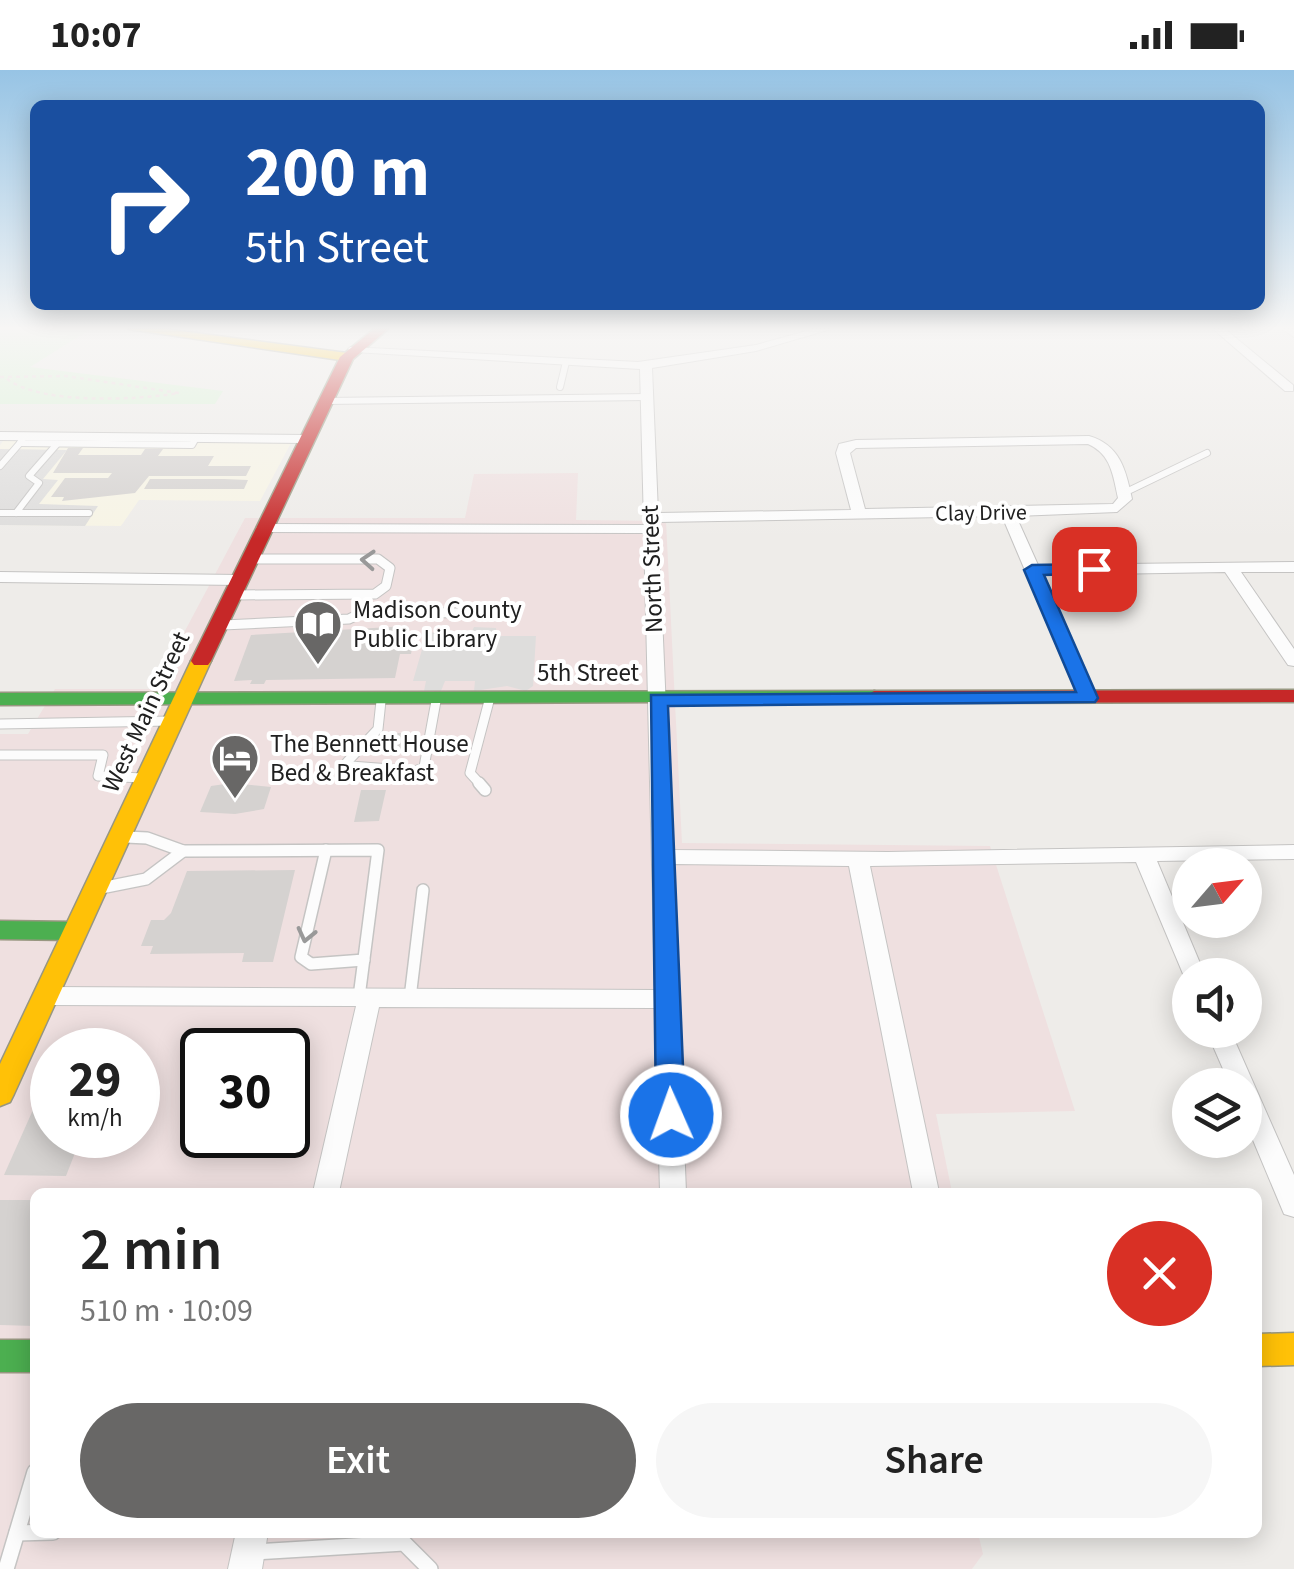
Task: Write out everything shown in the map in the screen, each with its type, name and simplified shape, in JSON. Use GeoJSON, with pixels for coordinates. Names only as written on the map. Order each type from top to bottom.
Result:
{"type":"FeatureCollection","features":[{"type":"Feature","properties":{"kind":"main road","name":"West Main Street"},"geometry":{"type":"LineString","coordinates":[[0,1094],[325,400]]}},
{"type":"Feature","properties":{"kind":"main road","name":"5th Street"},"geometry":{"type":"LineString","coordinates":[[0,699],[489,701],[1294,696]]}},
{"type":"Feature","properties":{"kind":"main road"},"geometry":{"type":"LineString","coordinates":[[0,930],[74,930]]}},
{"type":"Feature","properties":{"kind":"main road"},"geometry":{"type":"LineString","coordinates":[[1262,1350],[1294,1350]]}},
{"type":"Feature","properties":{"kind":"main road"},"geometry":{"type":"LineString","coordinates":[[0,1356],[30,1356]]}},
{"type":"Feature","properties":{"kind":"street","name":"North Street"},"geometry":{"type":"LineString","coordinates":[[646,399],[665,857],[673,1188]]}},
{"type":"Feature","properties":{"kind":"street"},"geometry":{"type":"LineString","coordinates":[[0,436],[22,440],[304,439]]}},
{"type":"Feature","properties":{"kind":"street"},"geometry":{"type":"LineString","coordinates":[[860,516],[843,453],[844,447],[856,444],[1089,440],[1108,448],[1124,493]]}},
{"type":"Feature","properties":{"kind":"street","name":"Clay Drive"},"geometry":{"type":"LineString","coordinates":[[264,528],[650,523],[1108,510],[1123,504],[1124,493]]}},
{"type":"Feature","properties":{"kind":"street"},"geometry":{"type":"LineString","coordinates":[[1007,512],[1088,698]]}},
{"type":"Feature","properties":{"kind":"street"},"geometry":{"type":"LineString","coordinates":[[1230,568],[1294,661]]}},
{"type":"Feature","properties":{"kind":"street"},"geometry":{"type":"LineString","coordinates":[[1032,570],[1294,568]]}},
{"type":"Feature","properties":{"kind":"street"},"geometry":{"type":"LineString","coordinates":[[0,577],[240,578]]}},
{"type":"Feature","properties":{"kind":"street"},"geometry":{"type":"LineString","coordinates":[[665,857],[858,859],[1294,852]]}},
{"type":"Feature","properties":{"kind":"street"},"geometry":{"type":"LineString","coordinates":[[1144,856],[1187,958]]}},
{"type":"Feature","properties":{"kind":"street"},"geometry":{"type":"LineString","coordinates":[[858,859],[925,1188]]}},
{"type":"Feature","properties":{"kind":"street"},"geometry":{"type":"LineString","coordinates":[[48,996],[668,999]]}},
{"type":"Feature","properties":{"kind":"street"},"geometry":{"type":"LineString","coordinates":[[327,1188],[364,998]]}},
{"type":"Feature","properties":{"kind":"street"},"geometry":{"type":"LineString","coordinates":[[1262,1131],[1294,1205]]}},
{"type":"Feature","properties":{"kind":"lane"},"geometry":{"type":"LineString","coordinates":[[325,400],[437,399]]}},
{"type":"Feature","properties":{"kind":"lane"},"geometry":{"type":"LineString","coordinates":[[0,466],[22,440],[192,445],[196,438]]}},
{"type":"Feature","properties":{"kind":"lane"},"geometry":{"type":"LineString","coordinates":[[16,513],[39,483],[29,476],[57,444]]}},
{"type":"Feature","properties":{"kind":"lane"},"geometry":{"type":"LineString","coordinates":[[1124,493],[1207,453]]}},
{"type":"Feature","properties":{"kind":"lane"},"geometry":{"type":"LineString","coordinates":[[0,513],[89,513]]}},
{"type":"Feature","properties":{"kind":"lane"},"geometry":{"type":"LineString","coordinates":[[378,559],[388,564],[382,591],[365,595],[240,578],[378,559]]}},
{"type":"Feature","properties":{"kind":"lane"},"geometry":{"type":"LineString","coordinates":[[359,612],[365,595]]}},
{"type":"Feature","properties":{"kind":"lane"},"geometry":{"type":"LineString","coordinates":[[217,625],[299,624],[349,619],[359,612],[464,613]]}},
{"type":"Feature","properties":{"kind":"lane"},"geometry":{"type":"LineString","coordinates":[[382,700],[378,729],[352,753],[347,762],[351,766],[416,771],[424,766],[436,701]]}},
{"type":"Feature","properties":{"kind":"lane"},"geometry":{"type":"LineString","coordinates":[[484,790],[470,773],[474,746],[488,720],[489,701]]}},
{"type":"Feature","properties":{"kind":"lane"},"geometry":{"type":"LineString","coordinates":[[0,724],[172,721]]}},
{"type":"Feature","properties":{"kind":"lane"},"geometry":{"type":"LineString","coordinates":[[0,755],[103,755],[98,776],[146,778]]}},
{"type":"Feature","properties":{"kind":"lane"},"geometry":{"type":"LineString","coordinates":[[118,836],[147,838],[183,852],[378,850],[364,960],[364,998]]}},
{"type":"Feature","properties":{"kind":"lane"},"geometry":{"type":"LineString","coordinates":[[326,850],[301,957],[312,964],[364,960]]}},
{"type":"Feature","properties":{"kind":"lane"},"geometry":{"type":"LineString","coordinates":[[94,888],[153,879],[166,872],[183,852]]}},
{"type":"Feature","properties":{"kind":"lane"},"geometry":{"type":"LineString","coordinates":[[410,998],[422,890]]}},
{"type":"Feature","properties":{"kind":"lane"},"geometry":{"type":"LineString","coordinates":[[6,1569],[30,1489]]}},
{"type":"Feature","properties":{"kind":"lane"},"geometry":{"type":"LineString","coordinates":[[17,1533],[30,1533]]}},
{"type":"Feature","properties":{"kind":"lane"},"geometry":{"type":"LineString","coordinates":[[248,1551],[404,1543],[430,1569]]}},
{"type":"Feature","properties":{"kind":"shaded area"},"geometry":{"type":"Polygon","coordinates":[[[4,440],[291,443],[260,501],[139,500],[121,526],[0,525],[0,445],[4,440]]]}},
{"type":"Feature","properties":{"kind":"shaded area"},"geometry":{"type":"Polygon","coordinates":[[[0,449],[67,450],[43,479],[58,480],[39,504],[98,506],[85,526],[0,525],[0,449]]]}},
{"type":"Feature","properties":{"kind":"shaded area"},"geometry":{"type":"Polygon","coordinates":[[[578,473],[576,520],[666,521],[682,843],[990,846],[1075,1111],[936,1114],[951,1188],[30,1188],[30,1538],[979,1538],[983,1554],[972,1569],[0,1569],[0,734],[28,734],[55,689],[154,689],[245,518],[465,518],[474,474],[578,473]]]}},
{"type":"Feature","properties":{"kind":"shaded area"},"geometry":{"type":"Polygon","coordinates":[[[474,627],[496,628],[497,636],[536,636],[533,686],[526,691],[507,686],[474,691],[475,681],[445,681],[441,691],[424,691],[426,681],[413,681],[427,632],[470,635],[474,627]]]}},
{"type":"Feature","properties":{"kind":"green space"},"geometry":{"type":"Polygon","coordinates":[[[0,399],[218,399],[215,404],[0,404],[0,399]]]}},
{"type":"Feature","properties":{"kind":"building"},"geometry":{"type":"Polygon","coordinates":[[[68,448],[83,448],[78,455],[141,455],[145,449],[163,449],[158,456],[214,456],[208,466],[251,466],[246,476],[149,476],[135,493],[62,501],[64,497],[51,497],[65,478],[108,478],[112,473],[53,473],[68,448]]]}},
{"type":"Feature","properties":{"kind":"building"},"geometry":{"type":"Polygon","coordinates":[[[150,479],[248,480],[244,489],[144,489],[150,479]]]}},
{"type":"Feature","properties":{"kind":"building","name":"Madison County Public Library"},"geometry":{"type":"Polygon","coordinates":[[[408,626],[404,644],[413,644],[411,654],[400,654],[395,678],[266,680],[264,684],[234,681],[251,635],[408,626]]]}},
{"type":"Feature","properties":{"kind":"building"},"geometry":{"type":"Polygon","coordinates":[[[384,733],[419,733],[416,753],[380,754],[384,733]]]}},
{"type":"Feature","properties":{"kind":"building","name":"The Bennett House Bed & Breakfast"},"geometry":{"type":"Polygon","coordinates":[[[232,783],[271,787],[264,809],[235,814],[200,812],[211,786],[232,783]]]}},
{"type":"Feature","properties":{"kind":"building"},"geometry":{"type":"Polygon","coordinates":[[[361,790],[386,790],[379,821],[354,822],[361,790]]]}},
{"type":"Feature","properties":{"kind":"building"},"geometry":{"type":"Polygon","coordinates":[[[295,870],[273,962],[242,962],[244,953],[150,954],[153,946],[141,946],[151,920],[164,920],[171,913],[187,871],[295,870]]]}},
{"type":"Feature","properties":{"kind":"building"},"geometry":{"type":"Polygon","coordinates":[[[30,1116],[30,1158],[73,1158],[66,1176],[4,1175],[30,1116]]]}},
{"type":"Feature","properties":{"kind":"building"},"geometry":{"type":"Polygon","coordinates":[[[0,1200],[30,1200],[30,1326],[0,1325],[0,1200]]]}},
{"type":"Feature","properties":{"kind":"traffic: fast"},"geometry":{"type":"LineString","coordinates":[[0,699],[874,697]]}},
{"type":"Feature","properties":{"kind":"traffic: fast"},"geometry":{"type":"LineString","coordinates":[[0,930],[74,931]]}},
{"type":"Feature","properties":{"kind":"traffic: fast"},"geometry":{"type":"LineString","coordinates":[[0,1356],[30,1356]]}},
{"type":"Feature","properties":{"kind":"traffic: slow"},"geometry":{"type":"LineString","coordinates":[[0,1094],[201,661]]}},
{"type":"Feature","properties":{"kind":"traffic: slow"},"geometry":{"type":"LineString","coordinates":[[1262,1350],[1294,1349]]}},
{"type":"Feature","properties":{"kind":"traffic: jam"},"geometry":{"type":"LineString","coordinates":[[201,661],[327,399]]}},
{"type":"Feature","properties":{"kind":"traffic: jam"},"geometry":{"type":"LineString","coordinates":[[874,697],[1294,696]]}},
{"type":"Feature","properties":{"kind":"place","name":"Madison County Public Library"},"geometry":{"type":"Point","coordinates":[318,666]}},
{"type":"Feature","properties":{"kind":"place","name":"The Bennett House Bed & Breakfast"},"geometry":{"type":"Point","coordinates":[235,800]}},
{"type":"Feature","properties":{"kind":"route"},"geometry":{"type":"LineString","coordinates":[[671,1115],[658,700],[1088,698],[1032,570],[1094,569]]}}]}
